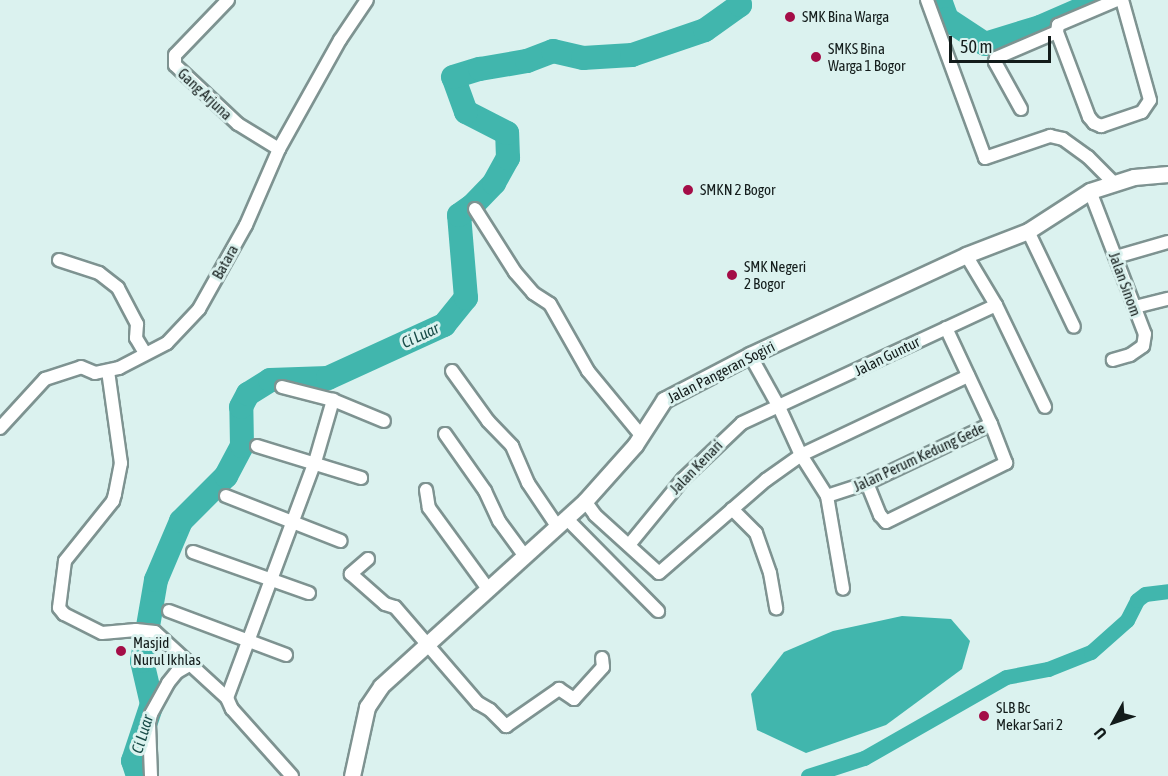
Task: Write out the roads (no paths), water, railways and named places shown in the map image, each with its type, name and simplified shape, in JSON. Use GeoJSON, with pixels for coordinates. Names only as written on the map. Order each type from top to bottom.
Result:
{"type":"FeatureCollection","features":[{"type":"Feature","properties":{"kind":"street","name":"Gang Arjuna"},"geometry":{"type":"LineString","coordinates":[[228,0],[175,55],[174,65],[238,124],[279,149]]}},
{"type":"Feature","properties":{"kind":"street","name":"Batara"},"geometry":{"type":"LineString","coordinates":[[0,428],[45,379],[81,367],[95,373],[119,368],[167,343],[199,309],[246,225],[279,149],[340,40],[367,0]]}},
{"type":"Feature","properties":{"kind":"street"},"geometry":{"type":"LineString","coordinates":[[927,0],[985,158],[1050,136],[1063,139],[1088,157],[1114,183]]}},
{"type":"Feature","properties":{"kind":"street"},"geometry":{"type":"LineString","coordinates":[[1120,0],[1150,100],[1142,112],[1101,126],[1089,117],[1057,32],[1058,25],[1120,0]]}},
{"type":"Feature","properties":{"kind":"street"},"geometry":{"type":"LineString","coordinates":[[1021,109],[1011,86],[995,60],[1057,32]]}},
{"type":"Feature","properties":{"kind":"street","name":"Jalan Pangeran Sogiri"},"geometry":{"type":"LineString","coordinates":[[352,776],[367,707],[381,686],[585,501],[635,445],[664,400],[750,355],[966,255],[1028,231],[1090,191],[1134,177],[1168,174]]}},
{"type":"Feature","properties":{"kind":"street","name":"Jalan Sinom"},"geometry":{"type":"LineString","coordinates":[[1090,191],[1135,308],[1145,341],[1143,346],[1130,355],[1113,360]]}},
{"type":"Feature","properties":{"kind":"street"},"geometry":{"type":"LineString","coordinates":[[475,209],[514,272],[533,293],[550,304],[588,371],[640,434]]}},
{"type":"Feature","properties":{"kind":"street"},"geometry":{"type":"LineString","coordinates":[[1028,231],[1074,327]]}},
{"type":"Feature","properties":{"kind":"street"},"geometry":{"type":"LineString","coordinates":[[1116,257],[1168,242]]}},
{"type":"Feature","properties":{"kind":"street"},"geometry":{"type":"LineString","coordinates":[[966,255],[996,305],[1044,407]]}},
{"type":"Feature","properties":{"kind":"street"},"geometry":{"type":"LineString","coordinates":[[59,260],[99,273],[118,288],[137,324],[136,338],[145,353]]}},
{"type":"Feature","properties":{"kind":"street"},"geometry":{"type":"LineString","coordinates":[[1135,308],[1168,299]]}},
{"type":"Feature","properties":{"kind":"street","name":"Jalan Guntur"},"geometry":{"type":"LineString","coordinates":[[779,407],[996,305]]}},
{"type":"Feature","properties":{"kind":"street"},"geometry":{"type":"LineString","coordinates":[[867,483],[882,520],[891,521],[1006,463],[991,423],[946,328]]}},
{"type":"Feature","properties":{"kind":"street"},"geometry":{"type":"LineString","coordinates":[[750,355],[779,407],[801,455],[827,496],[843,589]]}},
{"type":"Feature","properties":{"kind":"street"},"geometry":{"type":"LineString","coordinates":[[108,370],[121,463],[117,484],[113,501],[65,561],[59,608],[64,614],[102,633],[136,630],[155,632],[228,698],[232,709],[292,776]]}},
{"type":"Feature","properties":{"kind":"street"},"geometry":{"type":"LineString","coordinates":[[452,371],[488,421],[512,446],[528,483],[561,522],[658,610]]}},
{"type":"Feature","properties":{"kind":"street"},"geometry":{"type":"LineString","coordinates":[[585,501],[594,515],[659,573],[732,509],[801,455],[968,376]]}},
{"type":"Feature","properties":{"kind":"street"},"geometry":{"type":"LineString","coordinates":[[282,387],[333,400],[384,422]]}},
{"type":"Feature","properties":{"kind":"street"},"geometry":{"type":"LineString","coordinates":[[228,698],[315,462],[333,400]]}},
{"type":"Feature","properties":{"kind":"street","name":"Jalan Kenari"},"geometry":{"type":"LineString","coordinates":[[629,545],[662,502],[721,441],[742,423],[779,407]]}},
{"type":"Feature","properties":{"kind":"street","name":"Jalan Perum Kedung Gede"},"geometry":{"type":"LineString","coordinates":[[827,496],[867,483],[991,423]]}},
{"type":"Feature","properties":{"kind":"street"},"geometry":{"type":"LineString","coordinates":[[445,434],[485,491],[499,521],[524,555]]}},
{"type":"Feature","properties":{"kind":"street"},"geometry":{"type":"LineString","coordinates":[[257,446],[361,478]]}},
{"type":"Feature","properties":{"kind":"street"},"geometry":{"type":"LineString","coordinates":[[426,490],[429,508],[488,589]]}},
{"type":"Feature","properties":{"kind":"street"},"geometry":{"type":"LineString","coordinates":[[226,496],[341,541]]}},
{"type":"Feature","properties":{"kind":"street"},"geometry":{"type":"LineString","coordinates":[[732,509],[756,533],[770,573],[776,608]]}},
{"type":"Feature","properties":{"kind":"street"},"geometry":{"type":"LineString","coordinates":[[193,552],[309,593]]}},
{"type":"Feature","properties":{"kind":"street"},"geometry":{"type":"LineString","coordinates":[[368,559],[351,574],[385,604],[395,607],[478,703],[490,710],[506,726],[559,689],[574,699],[603,667],[602,658]]}},
{"type":"Feature","properties":{"kind":"street"},"geometry":{"type":"LineString","coordinates":[[169,611],[249,639],[286,655]]}},
{"type":"Feature","properties":{"kind":"street"},"geometry":{"type":"LineString","coordinates":[[151,776],[148,723],[154,704],[172,677],[191,663]]}},
{"type":"Feature","properties":{"kind":"water"},"geometry":{"type":"Polygon","coordinates":[[[902,616],[951,619],[970,641],[962,669],[886,725],[806,753],[757,730],[751,694],[784,652],[833,631],[902,616]]]}},
{"type":"Feature","properties":{"kind":"waterway","name":"Ci Luar"},"geometry":{"type":"LineString","coordinates":[[138,776],[133,761],[152,704],[142,661],[156,580],[181,521],[226,476],[242,446],[241,407],[248,394],[270,380],[328,378],[444,325],[466,298],[459,215],[472,206],[494,183],[508,158],[507,133],[466,112],[453,77],[480,69],[527,61],[553,51],[583,58],[632,55],[705,30],[740,5],[739,0]]}},
{"type":"Feature","properties":{"kind":"waterway","name":"Ci Luar"},"geometry":{"type":"LineString","coordinates":[[940,0],[947,19],[985,44],[1040,27],[1102,0]]}},
{"type":"Feature","properties":{"kind":"waterway"},"geometry":{"type":"LineString","coordinates":[[808,776],[864,758],[1006,677],[1048,669],[1091,652],[1127,620],[1137,600],[1145,594],[1168,591]]}},
{"type":"Feature","properties":{"kind":"place","name":"SMK Bina Warga"},"geometry":{"type":"Point","coordinates":[790,17]}},
{"type":"Feature","properties":{"kind":"place","name":"SMKS Bina Warga 1 Bogor"},"geometry":{"type":"Point","coordinates":[816,57]}},
{"type":"Feature","properties":{"kind":"place","name":"SMKN 2 Bogor"},"geometry":{"type":"Point","coordinates":[688,190]}},
{"type":"Feature","properties":{"kind":"place","name":"SMK Negeri 2 Bogor"},"geometry":{"type":"Point","coordinates":[732,275]}},
{"type":"Feature","properties":{"kind":"place","name":"Masjid Nurul Ikhlas"},"geometry":{"type":"Point","coordinates":[121,651]}},
{"type":"Feature","properties":{"kind":"place","name":"SLB Bc Mekar Sari 2"},"geometry":{"type":"Point","coordinates":[984,716]}}]}
